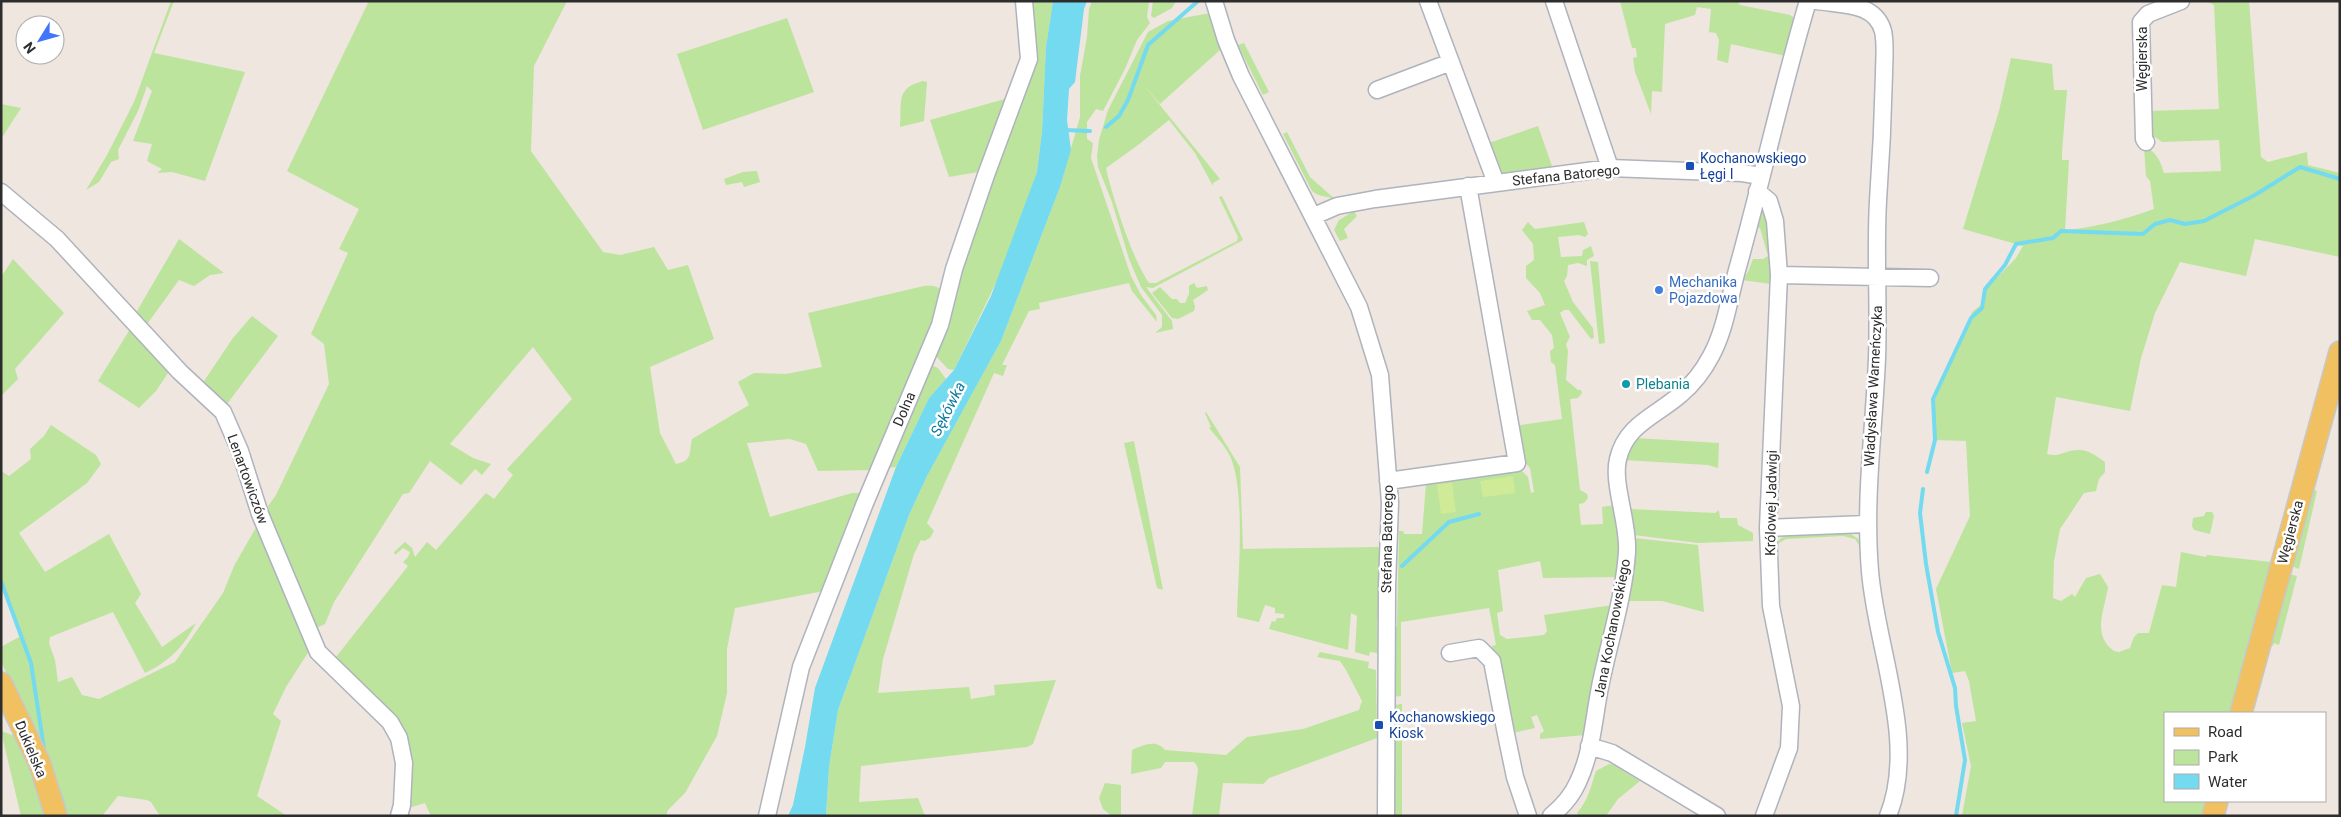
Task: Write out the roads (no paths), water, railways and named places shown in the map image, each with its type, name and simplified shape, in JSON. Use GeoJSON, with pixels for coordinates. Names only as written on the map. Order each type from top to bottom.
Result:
{"type":"FeatureCollection","features":[{"type":"Feature","properties":{"kind":"main road","name":"Węgierska"},"geometry":{"type":"LineString","coordinates":[[2241,712],[2340,352]]}},
{"type":"Feature","properties":{"kind":"main road","name":"Dukielska"},"geometry":{"type":"LineString","coordinates":[[1,683],[40,764],[56,816]]}},
{"type":"Feature","properties":{"kind":"main road"},"geometry":{"type":"LineString","coordinates":[[2213,816],[2217,802]]}},
{"type":"Feature","properties":{"kind":"street","name":"Dolna"},"geometry":{"type":"LineString","coordinates":[[768,816],[801,667],[865,503],[940,325],[954,269],[1029,59],[1024,1]]}},
{"type":"Feature","properties":{"kind":"street","name":"Stefana Batorego"},"geometry":{"type":"LineString","coordinates":[[1214,1],[1226,40],[1241,76],[1359,306],[1380,376],[1390,503],[1386,595],[1386,816]]}},
{"type":"Feature","properties":{"kind":"street"},"geometry":{"type":"LineString","coordinates":[[1428,1],[1496,183]]}},
{"type":"Feature","properties":{"kind":"street"},"geometry":{"type":"LineString","coordinates":[[1554,1],[1610,168]]}},
{"type":"Feature","properties":{"kind":"street","name":"Jana Kochanowskiego"},"geometry":{"type":"LineString","coordinates":[[1551,816],[1565,804],[1579,781],[1622,587],[1627,552],[1627,531],[1619,482],[1618,461],[1631,430],[1644,418],[1679,396],[1695,380],[1711,356],[1721,327],[1790,59],[1808,1]]}},
{"type":"Feature","properties":{"kind":"street","name":"Władysława Warneńczyka"},"geometry":{"type":"LineString","coordinates":[[1817,1],[1861,6],[1876,15],[1883,31],[1883,119],[1878,211],[1877,355],[1866,524],[1875,610],[1900,741],[1895,790],[1888,816]]}},
{"type":"Feature","properties":{"kind":"street","name":"Węgierska"},"geometry":{"type":"LineString","coordinates":[[2146,142],[2144,139],[2141,22],[2148,14],[2181,1]]}},
{"type":"Feature","properties":{"kind":"street"},"geometry":{"type":"LineString","coordinates":[[1377,90],[1451,62]]}},
{"type":"Feature","properties":{"kind":"street","name":"Stefana Batorego"},"geometry":{"type":"LineString","coordinates":[[1314,216],[1337,206],[1468,186],[1610,168],[1742,173],[1759,183]]}},
{"type":"Feature","properties":{"kind":"street","name":"Królowej Jadwigi"},"geometry":{"type":"LineString","coordinates":[[1759,183],[1769,201],[1775,221],[1780,275],[1768,528],[1771,606],[1792,706],[1789,748],[1764,816]]}},
{"type":"Feature","properties":{"kind":"street"},"geometry":{"type":"LineString","coordinates":[[1388,481],[1517,463],[1468,186]]}},
{"type":"Feature","properties":{"kind":"street","name":"Lenartowiczów"},"geometry":{"type":"LineString","coordinates":[[1,192],[58,239],[180,372],[223,412],[240,451],[263,523],[318,652],[390,722],[399,738],[404,763],[402,805],[399,816]]}},
{"type":"Feature","properties":{"kind":"street"},"geometry":{"type":"LineString","coordinates":[[1780,275],[1930,278]]}},
{"type":"Feature","properties":{"kind":"street"},"geometry":{"type":"LineString","coordinates":[[1768,528],[1866,524]]}},
{"type":"Feature","properties":{"kind":"street"},"geometry":{"type":"LineString","coordinates":[[1450,653],[1478,648],[1492,661],[1510,751],[1528,816]]}},
{"type":"Feature","properties":{"kind":"street"},"geometry":{"type":"LineString","coordinates":[[1588,746],[1612,753],[1717,816]]}},
{"type":"Feature","properties":{"kind":"water","name":"Sękówka"},"geometry":{"type":"Polygon","coordinates":[[[1053,1],[1087,1],[1084,9],[1075,82],[1069,89],[1067,120],[1071,150],[1060,187],[1001,341],[927,476],[909,515],[838,710],[829,767],[826,816],[788,816],[793,805],[815,688],[896,467],[929,398],[954,370],[991,296],[1037,172],[1042,132],[1046,47],[1053,1]]]}},
{"type":"Feature","properties":{"kind":"waterway"},"geometry":{"type":"LineString","coordinates":[[1106,127],[1119,116],[1128,100],[1148,45],[1198,1]]}},
{"type":"Feature","properties":{"kind":"waterway"},"geometry":{"type":"LineString","coordinates":[[1065,130],[1090,131]]}},
{"type":"Feature","properties":{"kind":"waterway"},"geometry":{"type":"LineString","coordinates":[[1927,472],[1935,440],[1933,399],[1971,318],[1982,308],[1985,289],[2005,265],[2016,244],[2053,238],[2061,231],[2143,234],[2155,224],[2170,220],[2185,224],[2204,221],[2255,195],[2300,167],[2340,179]]}},
{"type":"Feature","properties":{"kind":"waterway"},"geometry":{"type":"LineString","coordinates":[[1923,489],[1920,513],[1926,564],[1938,632],[1955,688],[1965,760],[1956,816]]}},
{"type":"Feature","properties":{"kind":"waterway"},"geometry":{"type":"LineString","coordinates":[[1402,566],[1449,522],[1479,514]]}},
{"type":"Feature","properties":{"kind":"waterway"},"geometry":{"type":"LineString","coordinates":[[1,581],[31,663],[44,749]]}},
{"type":"Feature","properties":{"kind":"waterway"},"geometry":{"type":"LineString","coordinates":[[59,791],[65,811]]}},
{"type":"Feature","properties":{"kind":"place","name":"Kochanowskiego Łęgi I"},"geometry":{"type":"Point","coordinates":[1690,166]}},
{"type":"Feature","properties":{"kind":"place","name":"Mechanika Pojazdowa"},"geometry":{"type":"Point","coordinates":[1659,290]}},
{"type":"Feature","properties":{"kind":"place","name":"Plebania"},"geometry":{"type":"Point","coordinates":[1626,384]}},
{"type":"Feature","properties":{"kind":"place","name":"Kochanowskiego Kiosk"},"geometry":{"type":"Point","coordinates":[1379,725]}}]}
